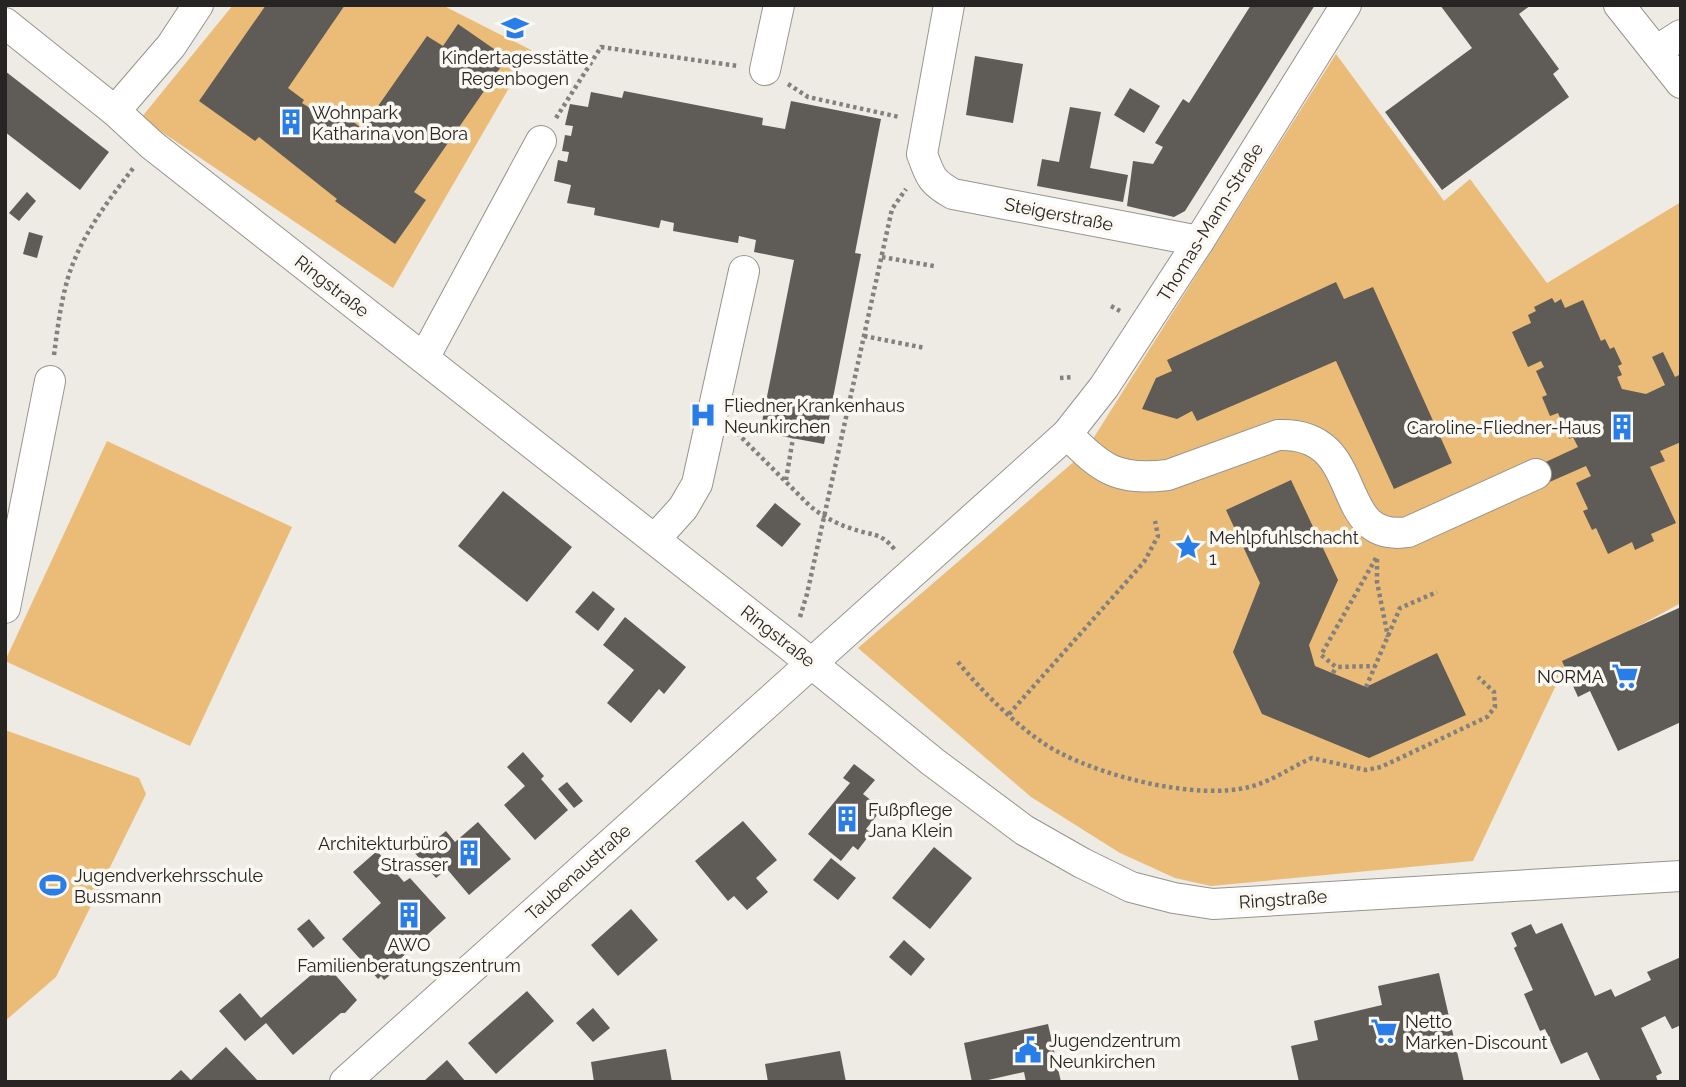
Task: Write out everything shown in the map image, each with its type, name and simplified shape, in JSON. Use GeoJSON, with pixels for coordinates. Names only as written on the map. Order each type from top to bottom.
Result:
{"type":"FeatureCollection","features":[{"type":"Feature","properties":{"kind":"street"},"geometry":{"type":"LineString","coordinates":[[115,111],[171,46],[198,5]]}},
{"type":"Feature","properties":{"kind":"street"},"geometry":{"type":"LineString","coordinates":[[765,70],[779,5]]}},
{"type":"Feature","properties":{"kind":"street"},"geometry":{"type":"LineString","coordinates":[[928,171],[922,154],[949,5]]}},
{"type":"Feature","properties":{"kind":"street","name":"Thomas-Mann-Straße"},"geometry":{"type":"LineString","coordinates":[[801,654],[1067,434],[1104,387],[1199,241],[1346,5]]}},
{"type":"Feature","properties":{"kind":"street"},"geometry":{"type":"LineString","coordinates":[[1619,5],[1668,43],[1681,83]]}},
{"type":"Feature","properties":{"kind":"street","name":"Ringstraße"},"geometry":{"type":"LineString","coordinates":[[5,23],[115,111],[152,145],[801,654],[933,762],[1024,830],[1082,863],[1131,887],[1213,904],[1681,876]]}},
{"type":"Feature","properties":{"kind":"street"},"geometry":{"type":"LineString","coordinates":[[424,358],[541,141]]}},
{"type":"Feature","properties":{"kind":"street","name":"Steigerstraße"},"geometry":{"type":"LineString","coordinates":[[928,171],[937,185],[953,194],[1199,241]]}},
{"type":"Feature","properties":{"kind":"street"},"geometry":{"type":"LineString","coordinates":[[655,539],[683,508],[698,484],[744,271]]}},
{"type":"Feature","properties":{"kind":"street"},"geometry":{"type":"LineString","coordinates":[[6,597],[50,381]]}},
{"type":"Feature","properties":{"kind":"street"},"geometry":{"type":"LineString","coordinates":[[1067,434],[1104,468],[1124,475],[1151,477],[1168,475],[1278,435],[1293,435],[1312,440],[1323,446],[1334,458],[1357,508],[1368,522],[1375,528],[1390,533],[1408,532],[1536,474]]}},
{"type":"Feature","properties":{"kind":"street","name":"Taubenaustraße"},"geometry":{"type":"LineString","coordinates":[[345,1082],[801,654]]}},
{"type":"Feature","properties":{"kind":"path"},"geometry":{"type":"LineString","coordinates":[[541,141],[601,47],[765,70],[807,97],[928,122]]}},
{"type":"Feature","properties":{"kind":"path"},"geometry":{"type":"LineString","coordinates":[[50,381],[66,283],[78,252],[108,201],[152,145]]}},
{"type":"Feature","properties":{"kind":"path"},"geometry":{"type":"LineString","coordinates":[[801,654],[807,594],[892,209],[912,182],[928,171]]}},
{"type":"Feature","properties":{"kind":"path"},"geometry":{"type":"LineString","coordinates":[[882,257],[934,266]]}},
{"type":"Feature","properties":{"kind":"path"},"geometry":{"type":"LineString","coordinates":[[864,335],[925,348]]}},
{"type":"Feature","properties":{"kind":"path"},"geometry":{"type":"LineString","coordinates":[[715,411],[823,516],[851,529],[881,535]]}},
{"type":"Feature","properties":{"kind":"path"},"geometry":{"type":"LineString","coordinates":[[786,480],[793,438]]}},
{"type":"Feature","properties":{"kind":"path"},"geometry":{"type":"LineString","coordinates":[[1009,714],[1144,562],[1158,536],[1155,521]]}},
{"type":"Feature","properties":{"kind":"path"},"geometry":{"type":"LineString","coordinates":[[1376,666],[1336,667],[1321,656],[1377,555],[1377,582],[1388,637]]}},
{"type":"Feature","properties":{"kind":"path"},"geometry":{"type":"LineString","coordinates":[[1366,687],[1400,608],[1437,592]]}},
{"type":"Feature","properties":{"kind":"path"},"geometry":{"type":"LineString","coordinates":[[958,662],[970,677],[1025,729],[1062,754],[1121,776],[1181,790],[1218,792],[1249,787],[1275,778],[1312,758],[1366,770],[1381,767],[1487,717],[1495,707],[1494,692],[1479,677]]}},
{"type":"Feature","properties":{"kind":"path"},"geometry":{"type":"LineString","coordinates":[[1333,673],[1336,667]]}},
{"type":"Feature","properties":{"kind":"shaded area"},"geometry":{"type":"Polygon","coordinates":[[[233,5],[442,5],[531,50],[393,288],[141,118],[233,5]]]}},
{"type":"Feature","properties":{"kind":"shaded area"},"geometry":{"type":"Polygon","coordinates":[[[1336,54],[1444,201],[1470,179],[1547,283],[1681,202],[1681,603],[1565,666],[1473,861],[1211,886],[1175,878],[1120,853],[1031,797],[858,648],[1084,453],[1336,54]]]}},
{"type":"Feature","properties":{"kind":"shaded area"},"geometry":{"type":"Polygon","coordinates":[[[107,441],[292,527],[190,746],[5,661],[107,441]]]}},
{"type":"Feature","properties":{"kind":"shaded area","name":"Jugendverkehrsschule Bussmann"},"geometry":{"type":"Polygon","coordinates":[[[5,730],[139,778],[146,794],[56,977],[5,1021],[5,730]]]}},
{"type":"Feature","properties":{"kind":"building","name":"Wohnpark Katharina von Bora"},"geometry":{"type":"Polygon","coordinates":[[[266,5],[345,5],[288,88],[304,100],[302,103],[321,115],[331,103],[362,129],[427,36],[443,46],[458,24],[507,58],[414,192],[426,200],[395,244],[335,201],[337,199],[259,137],[255,141],[199,101],[266,5]]]}},
{"type":"Feature","properties":{"kind":"building"},"geometry":{"type":"Polygon","coordinates":[[[1251,5],[1315,5],[1185,211],[1174,217],[1127,206],[1133,161],[1153,164],[1163,147],[1155,143],[1183,99],[1189,103],[1251,5]]]}},
{"type":"Feature","properties":{"kind":"building"},"geometry":{"type":"Polygon","coordinates":[[[1440,5],[1531,5],[1519,14],[1559,69],[1553,74],[1569,97],[1442,190],[1385,112],[1472,48],[1440,5]]]}},
{"type":"Feature","properties":{"kind":"building"},"geometry":{"type":"Polygon","coordinates":[[[975,56],[1023,64],[1013,123],[966,115],[975,56]]]}},
{"type":"Feature","properties":{"kind":"building"},"geometry":{"type":"Polygon","coordinates":[[[5,71],[109,152],[80,190],[5,132],[5,71]]]}},
{"type":"Feature","properties":{"kind":"building"},"geometry":{"type":"Polygon","coordinates":[[[1130,88],[1160,106],[1144,133],[1114,115],[1130,88]]]}},
{"type":"Feature","properties":{"kind":"building"},"geometry":{"type":"Polygon","coordinates":[[[624,91],[763,118],[762,125],[785,129],[791,101],[881,119],[855,253],[861,254],[824,444],[760,432],[794,260],[754,252],[756,240],[739,236],[738,243],[673,231],[674,223],[661,220],[659,228],[594,215],[595,208],[567,203],[571,185],[554,181],[558,160],[567,162],[569,152],[562,151],[565,135],[571,136],[573,126],[565,125],[570,104],[588,107],[591,92],[622,98],[624,91]]]}},
{"type":"Feature","properties":{"kind":"building"},"geometry":{"type":"Polygon","coordinates":[[[1070,107],[1101,112],[1090,168],[1128,175],[1123,202],[1037,186],[1042,159],[1059,162],[1070,107]]]}},
{"type":"Feature","properties":{"kind":"building"},"geometry":{"type":"Polygon","coordinates":[[[27,192],[36,201],[19,221],[9,213],[27,192]]]}},
{"type":"Feature","properties":{"kind":"building"},"geometry":{"type":"Polygon","coordinates":[[[29,232],[43,236],[37,258],[23,254],[29,232]]]}},
{"type":"Feature","properties":{"kind":"building"},"geometry":{"type":"Polygon","coordinates":[[[1336,282],[1344,299],[1373,287],[1452,463],[1394,489],[1336,361],[1197,421],[1192,411],[1177,419],[1142,409],[1156,378],[1172,371],[1167,360],[1336,282]]]}},
{"type":"Feature","properties":{"kind":"building","name":"Caroline-Fliedner-Haus"},"geometry":{"type":"Polygon","coordinates":[[[1552,298],[1555,303],[1561,299],[1565,308],[1583,300],[1601,341],[1605,339],[1610,349],[1614,347],[1622,364],[1618,366],[1622,375],[1617,377],[1622,389],[1646,394],[1665,385],[1652,357],[1663,352],[1675,377],[1681,374],[1681,442],[1660,451],[1665,461],[1650,467],[1676,523],[1651,534],[1654,541],[1635,550],[1632,542],[1608,554],[1596,528],[1592,530],[1583,511],[1588,509],[1576,483],[1591,476],[1586,466],[1545,484],[1537,466],[1578,447],[1573,437],[1569,439],[1558,413],[1550,416],[1542,397],[1547,395],[1536,371],[1544,367],[1541,361],[1528,367],[1512,332],[1531,323],[1528,315],[1536,311],[1534,307],[1552,298]]]}},
{"type":"Feature","properties":{"kind":"building"},"geometry":{"type":"Polygon","coordinates":[[[1291,480],[1338,580],[1309,645],[1315,666],[1366,687],[1437,653],[1466,715],[1369,758],[1262,714],[1233,652],[1260,583],[1226,510],[1291,480]]]}},
{"type":"Feature","properties":{"kind":"building"},"geometry":{"type":"Polygon","coordinates":[[[503,491],[572,547],[527,602],[458,546],[503,491]]]}},
{"type":"Feature","properties":{"kind":"building"},"geometry":{"type":"Polygon","coordinates":[[[775,503],[801,524],[782,547],[756,526],[775,503]]]}},
{"type":"Feature","properties":{"kind":"building"},"geometry":{"type":"Polygon","coordinates":[[[593,591],[615,609],[598,631],[575,612],[593,591]]]}},
{"type":"Feature","properties":{"kind":"building","name":"NORMA"},"geometry":{"type":"Polygon","coordinates":[[[1681,607],[1681,722],[1618,751],[1590,691],[1578,697],[1562,661],[1681,607]]]}},
{"type":"Feature","properties":{"kind":"building"},"geometry":{"type":"Polygon","coordinates":[[[625,617],[686,667],[664,694],[659,689],[631,723],[607,703],[634,670],[603,645],[625,617]]]}},
{"type":"Feature","properties":{"kind":"building"},"geometry":{"type":"Polygon","coordinates":[[[523,752],[544,776],[541,779],[568,810],[535,840],[504,805],[525,786],[507,767],[523,752]]]}},
{"type":"Feature","properties":{"kind":"building","name":"Fußpflege Jana Klein"},"geometry":{"type":"Polygon","coordinates":[[[854,764],[875,780],[863,794],[882,809],[866,829],[871,833],[858,850],[853,846],[841,861],[808,834],[850,783],[843,778],[854,764]]]}},
{"type":"Feature","properties":{"kind":"building"},"geometry":{"type":"Polygon","coordinates":[[[567,782],[583,801],[574,808],[558,789],[567,782]]]}},
{"type":"Feature","properties":{"kind":"building"},"geometry":{"type":"Polygon","coordinates":[[[743,821],[777,860],[756,878],[768,892],[747,910],[734,896],[728,901],[695,861],[743,821]]]}},
{"type":"Feature","properties":{"kind":"building","name":"Architekturbüro Strasser"},"geometry":{"type":"Polygon","coordinates":[[[478,822],[511,859],[469,895],[447,869],[436,878],[414,852],[424,843],[427,847],[446,831],[455,842],[478,822]]]}},
{"type":"Feature","properties":{"kind":"building"},"geometry":{"type":"Polygon","coordinates":[[[934,847],[972,878],[930,929],[892,898],[934,847]]]}},
{"type":"Feature","properties":{"kind":"building"},"geometry":{"type":"Polygon","coordinates":[[[377,851],[404,882],[410,878],[446,918],[391,967],[395,971],[384,980],[381,976],[378,979],[342,939],[381,903],[353,872],[377,851]]]}},
{"type":"Feature","properties":{"kind":"building"},"geometry":{"type":"Polygon","coordinates":[[[831,858],[856,878],[838,900],[813,880],[831,858]]]}},
{"type":"Feature","properties":{"kind":"building"},"geometry":{"type":"Polygon","coordinates":[[[631,909],[658,940],[618,976],[591,945],[631,909]]]}},
{"type":"Feature","properties":{"kind":"building"},"geometry":{"type":"Polygon","coordinates":[[[309,919],[325,938],[313,948],[297,929],[309,919]]]}},
{"type":"Feature","properties":{"kind":"building"},"geometry":{"type":"Polygon","coordinates":[[[1562,923],[1595,996],[1611,989],[1615,997],[1651,980],[1647,972],[1681,957],[1681,1025],[1672,1029],[1665,1016],[1641,1028],[1662,1073],[1656,1076],[1658,1082],[1601,1082],[1587,1052],[1561,1064],[1545,1029],[1540,1031],[1524,994],[1533,990],[1514,948],[1517,946],[1511,933],[1531,924],[1536,934],[1562,923]]]}},
{"type":"Feature","properties":{"kind":"building"},"geometry":{"type":"Polygon","coordinates":[[[904,940],[925,959],[911,976],[889,957],[904,940]]]}},
{"type":"Feature","properties":{"kind":"building"},"geometry":{"type":"Polygon","coordinates":[[[325,963],[357,1000],[293,1055],[266,1023],[245,1041],[219,1011],[240,993],[261,1018],[325,963]]]}},
{"type":"Feature","properties":{"kind":"building","name":"Netto Marken-Discount"},"geometry":{"type":"Polygon","coordinates":[[[1439,973],[1464,1082],[1299,1082],[1291,1046],[1318,1040],[1314,1021],[1382,1005],[1378,986],[1439,973]]]}},
{"type":"Feature","properties":{"kind":"building"},"geometry":{"type":"Polygon","coordinates":[[[527,991],[554,1021],[496,1074],[468,1043],[527,991]]]}},
{"type":"Feature","properties":{"kind":"building"},"geometry":{"type":"Polygon","coordinates":[[[593,1008],[610,1028],[593,1042],[576,1023],[593,1008]]]}},
{"type":"Feature","properties":{"kind":"building"},"geometry":{"type":"Polygon","coordinates":[[[1048,1024],[1061,1082],[1026,1082],[1024,1072],[988,1082],[972,1082],[964,1043],[1048,1024]]]}},
{"type":"Feature","properties":{"kind":"building"},"geometry":{"type":"Polygon","coordinates":[[[226,1047],[259,1082],[168,1082],[181,1070],[191,1080],[226,1047]]]}},
{"type":"Feature","properties":{"kind":"building"},"geometry":{"type":"Polygon","coordinates":[[[666,1049],[672,1082],[594,1082],[591,1062],[666,1049]]]}},
{"type":"Feature","properties":{"kind":"building"},"geometry":{"type":"Polygon","coordinates":[[[840,1051],[846,1082],[768,1082],[765,1064],[840,1051]]]}},
{"type":"Feature","properties":{"kind":"building"},"geometry":{"type":"Polygon","coordinates":[[[447,1060],[466,1082],[423,1082],[447,1060]]]}},
{"type":"Feature","properties":{"kind":"place","name":"Kindertagesstätte Regenbogen"},"geometry":{"type":"Point","coordinates":[515,28]}},
{"type":"Feature","properties":{"kind":"place","name":"Wohnpark Katharina von Bora"},"geometry":{"type":"Point","coordinates":[291,122]}},
{"type":"Feature","properties":{"kind":"place","name":"Fliedner Krankenhaus Neunkirchen"},"geometry":{"type":"Point","coordinates":[703,415]}},
{"type":"Feature","properties":{"kind":"place","name":"Caroline-Fliedner-Haus"},"geometry":{"type":"Point","coordinates":[1622,427]}},
{"type":"Feature","properties":{"kind":"place","name":"Mehlpfuhlschacht 1"},"geometry":{"type":"Point","coordinates":[1188,547]}},
{"type":"Feature","properties":{"kind":"place","name":"NORMA"},"geometry":{"type":"Point","coordinates":[1625,676]}},
{"type":"Feature","properties":{"kind":"place","name":"Fußpflege Jana Klein"},"geometry":{"type":"Point","coordinates":[847,819]}},
{"type":"Feature","properties":{"kind":"place","name":"Architekturbüro Strasser"},"geometry":{"type":"Point","coordinates":[469,853]}},
{"type":"Feature","properties":{"kind":"place","name":"Jugendverkehrsschule Bussmann"},"geometry":{"type":"Point","coordinates":[53,885]}},
{"type":"Feature","properties":{"kind":"place","name":"AWO Familienberatungszentrum"},"geometry":{"type":"Point","coordinates":[409,915]}},
{"type":"Feature","properties":{"kind":"place","name":"Netto Marken-Discount"},"geometry":{"type":"Point","coordinates":[1384,1031]}},
{"type":"Feature","properties":{"kind":"place","name":"Jugendzentrum Neunkirchen"},"geometry":{"type":"Point","coordinates":[1028,1050]}}]}
